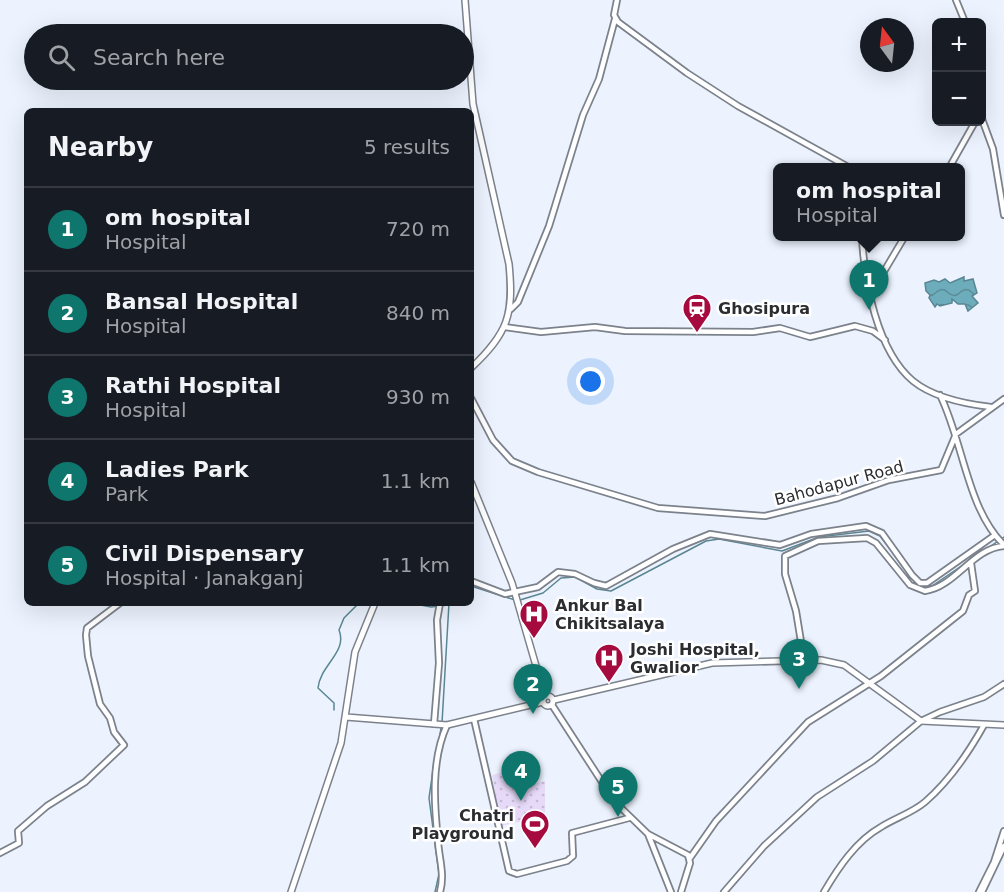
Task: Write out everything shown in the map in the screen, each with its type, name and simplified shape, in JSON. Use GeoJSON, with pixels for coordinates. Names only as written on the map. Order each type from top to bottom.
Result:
{"type":"FeatureCollection","features":[{"type":"Feature","properties":{"kind":"main road"},"geometry":{"type":"LineString","coordinates":[[465,0],[467,24]]}},
{"type":"Feature","properties":{"kind":"main road"},"geometry":{"type":"LineString","coordinates":[[472,90],[474,108]]}},
{"type":"Feature","properties":{"kind":"main road"},"geometry":{"type":"LineString","coordinates":[[474,108],[509,264],[511,309],[505,327],[495,344],[474,365]]}},
{"type":"Feature","properties":{"kind":"main road"},"geometry":{"type":"LineString","coordinates":[[474,490],[519,604],[544,700]]}},
{"type":"Feature","properties":{"kind":"main road"},"geometry":{"type":"LineString","coordinates":[[291,892],[341,743],[355,652],[374,606]]}},
{"type":"Feature","properties":{"kind":"main road"},"geometry":{"type":"LineString","coordinates":[[346,717],[440,724],[474,719],[544,700],[551,696],[553,703],[712,663],[804,660],[840,663],[921,722],[1004,725]]}},
{"type":"Feature","properties":{"kind":"street"},"geometry":{"type":"LineString","coordinates":[[511,309],[518,302],[549,226],[583,114],[601,72],[608,38],[615,19],[616,0]]}},
{"type":"Feature","properties":{"kind":"street"},"geometry":{"type":"LineString","coordinates":[[958,0],[965,18]]}},
{"type":"Feature","properties":{"kind":"street"},"geometry":{"type":"LineString","coordinates":[[615,19],[681,69],[738,106],[841,163]]}},
{"type":"Feature","properties":{"kind":"street"},"geometry":{"type":"LineString","coordinates":[[951,163],[973,126]]}},
{"type":"Feature","properties":{"kind":"street"},"geometry":{"type":"LineString","coordinates":[[984,126],[993,149],[1004,215]]}},
{"type":"Feature","properties":{"kind":"street"},"geometry":{"type":"LineString","coordinates":[[862,241],[864,268],[870,295],[885,340],[902,369],[911,379],[940,395],[991,407]]}},
{"type":"Feature","properties":{"kind":"street"},"geometry":{"type":"LineString","coordinates":[[870,295],[903,241]]}},
{"type":"Feature","properties":{"kind":"street"},"geometry":{"type":"LineString","coordinates":[[505,327],[536,332],[602,327],[626,331],[672,332],[753,332],[780,328],[810,336],[855,326],[873,332],[885,340]]}},
{"type":"Feature","properties":{"kind":"street"},"geometry":{"type":"LineString","coordinates":[[474,582],[501,593],[515,593],[538,587],[558,572],[575,574],[594,584],[609,585],[673,549],[710,534],[786,549],[824,540],[854,537],[871,539],[910,585],[921,591],[938,588],[991,549],[1003,545],[974,493],[956,434],[940,395]]}},
{"type":"Feature","properties":{"kind":"street"},"geometry":{"type":"LineString","coordinates":[[956,434],[1003,398]]}},
{"type":"Feature","properties":{"kind":"street","name":"Bahodapur Road"},"geometry":{"type":"LineString","coordinates":[[474,404],[493,440],[512,461],[538,472],[658,508],[749,516],[789,511],[838,498],[889,480],[939,471],[945,466],[956,434]]}},
{"type":"Feature","properties":{"kind":"street"},"geometry":{"type":"LineString","coordinates":[[804,660],[796,611],[785,574],[783,559],[786,549],[824,531],[871,526],[885,536],[912,575],[923,583],[930,582],[996,535]]}},
{"type":"Feature","properties":{"kind":"street"},"geometry":{"type":"LineString","coordinates":[[681,892],[690,858],[716,821],[789,740],[812,719],[870,684],[963,611],[969,595],[976,589],[971,563]]}},
{"type":"Feature","properties":{"kind":"street"},"geometry":{"type":"LineString","coordinates":[[0,853],[20,843],[18,831],[47,806],[84,782],[124,745],[114,732],[110,718],[100,704],[88,656],[86,635],[87,628],[116,606]]}},
{"type":"Feature","properties":{"kind":"street"},"geometry":{"type":"LineString","coordinates":[[440,606],[440,724],[434,785],[438,842],[443,871],[440,892]]}},
{"type":"Feature","properties":{"kind":"street"},"geometry":{"type":"LineString","coordinates":[[724,892],[764,846],[813,799],[873,761],[921,722],[939,712],[984,697],[1004,684]]}},
{"type":"Feature","properties":{"kind":"street"},"geometry":{"type":"LineString","coordinates":[[553,703],[615,802],[629,818],[648,834],[690,858]]}},
{"type":"Feature","properties":{"kind":"street"},"geometry":{"type":"LineString","coordinates":[[474,719],[507,868],[512,873],[517,874],[570,860],[573,856],[572,833],[629,818]]}},
{"type":"Feature","properties":{"kind":"street"},"geometry":{"type":"LineString","coordinates":[[824,892],[860,844],[878,828],[916,808],[932,795],[977,738],[984,725]]}},
{"type":"Feature","properties":{"kind":"street"},"geometry":{"type":"LineString","coordinates":[[980,892],[994,862],[1004,831]]}},
{"type":"Feature","properties":{"kind":"street"},"geometry":{"type":"LineString","coordinates":[[648,834],[671,892]]}},
{"type":"Feature","properties":{"kind":"street"},"geometry":{"type":"LineString","coordinates":[[980,892],[1004,846]]}},
{"type":"Feature","properties":{"kind":"shaded area"},"geometry":{"type":"Polygon","coordinates":[[[519,768],[522,786],[545,781],[545,816],[501,826],[492,775],[519,768]]]}},
{"type":"Feature","properties":{"kind":"water"},"geometry":{"type":"Polygon","coordinates":[[[964,277],[964,281],[973,279],[977,293],[972,296],[978,303],[968,311],[965,304],[958,304],[952,299],[952,303],[940,306],[937,304],[935,307],[926,291],[925,283],[945,279],[950,283],[964,277]]]}},
{"type":"Feature","properties":{"kind":"waterway"},"geometry":{"type":"LineString","coordinates":[[520,600],[543,593],[561,578],[575,577],[597,589],[611,591],[706,541],[719,539],[782,551],[819,537],[869,531],[880,536],[901,563]]}},
{"type":"Feature","properties":{"kind":"waterway"},"geometry":{"type":"LineString","coordinates":[[913,579],[921,586],[932,586],[1004,537]]}},
{"type":"Feature","properties":{"kind":"waterway"},"geometry":{"type":"LineString","coordinates":[[474,587],[515,600]]}},
{"type":"Feature","properties":{"kind":"waterway"},"geometry":{"type":"LineString","coordinates":[[334,710],[334,703],[318,688],[323,672],[340,645],[339,630],[344,618],[356,606]]}},
{"type":"Feature","properties":{"kind":"waterway"},"geometry":{"type":"LineString","coordinates":[[426,606],[440,606]]}},
{"type":"Feature","properties":{"kind":"waterway"},"geometry":{"type":"LineString","coordinates":[[442,723],[449,606]]}},
{"type":"Feature","properties":{"kind":"waterway"},"geometry":{"type":"LineString","coordinates":[[439,741],[441,728]]}},
{"type":"Feature","properties":{"kind":"waterway"},"geometry":{"type":"LineString","coordinates":[[434,763],[429,798],[439,874],[435,892]]}},
{"type":"Feature","properties":{"kind":"place","name":"om hospital"},"geometry":{"type":"Point","coordinates":[869,310]}},
{"type":"Feature","properties":{"kind":"place","name":"Ghosipura"},"geometry":{"type":"Point","coordinates":[697,334]}},
{"type":"Feature","properties":{"kind":"place","name":"Ankur Bal Chikitsalaya"},"geometry":{"type":"Point","coordinates":[534,640]}},
{"type":"Feature","properties":{"kind":"place","name":"Joshi Hospital, Gwalior"},"geometry":{"type":"Point","coordinates":[609,684]}},
{"type":"Feature","properties":{"kind":"place","name":"Rathi Hospital"},"geometry":{"type":"Point","coordinates":[799,689]}},
{"type":"Feature","properties":{"kind":"place","name":"Bansal Hospital"},"geometry":{"type":"Point","coordinates":[533,714]}},
{"type":"Feature","properties":{"kind":"place","name":"Ladies Park"},"geometry":{"type":"Point","coordinates":[521,801]}},
{"type":"Feature","properties":{"kind":"place","name":"Civil Dispensary"},"geometry":{"type":"Point","coordinates":[618,817]}},
{"type":"Feature","properties":{"kind":"place","name":"Chatri Playground"},"geometry":{"type":"Point","coordinates":[535,850]}}]}
